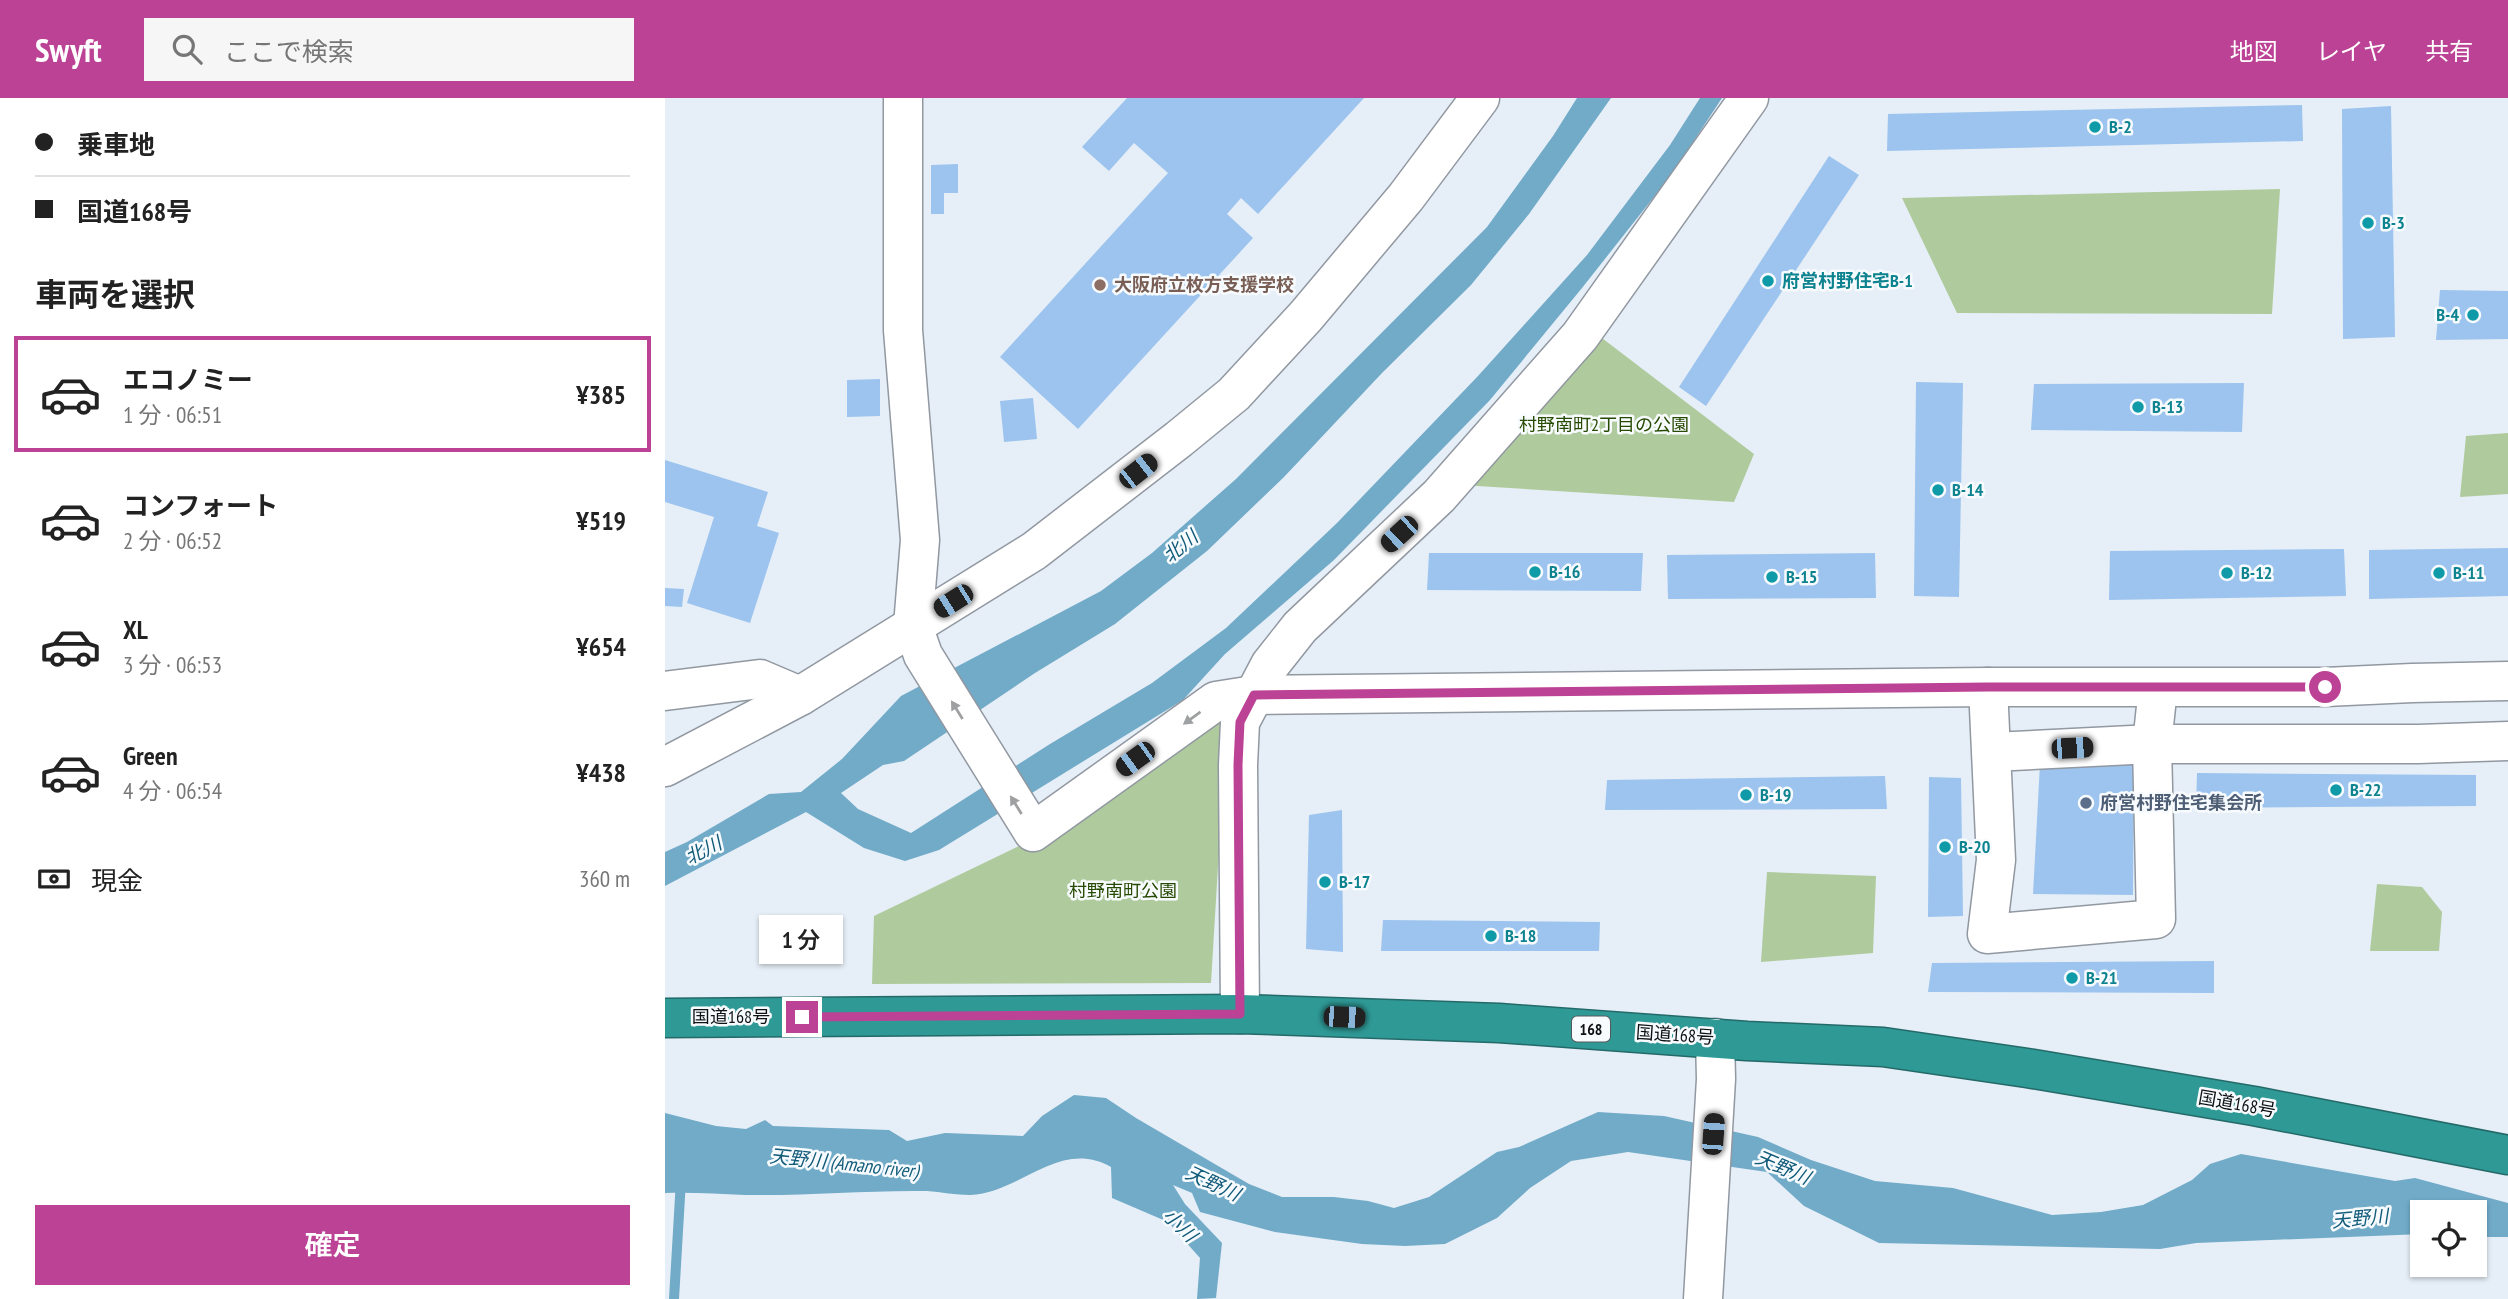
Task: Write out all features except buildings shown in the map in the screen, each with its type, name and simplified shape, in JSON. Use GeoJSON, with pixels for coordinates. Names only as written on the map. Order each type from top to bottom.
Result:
{"type":"FeatureCollection","features":[{"type":"Feature","properties":{"kind":"highway","name":"国道168号"},"geometry":{"type":"LineString","coordinates":[[665,1018],[1240,1014],[1499,1023],[1884,1047],[2254,1106],[2508,1155]]}},
{"type":"Feature","properties":{"kind":"street"},"geometry":{"type":"LineString","coordinates":[[903,98],[903,330],[920,540],[918,640],[1033,832],[1216,701],[1254,695],[1988,687],[2325,687],[2508,681]]}},
{"type":"Feature","properties":{"kind":"street"},"geometry":{"type":"LineString","coordinates":[[665,767],[800,696],[918,640],[1234,394],[1306,316],[1406,197],[1480,98]]}},
{"type":"Feature","properties":{"kind":"street"},"geometry":{"type":"LineString","coordinates":[[1240,1014],[1238,765],[1240,722],[1254,695],[1271,665],[1300,627],[1439,496],[1580,336],[1749,98]]}},
{"type":"Feature","properties":{"kind":"street"},"geometry":{"type":"LineString","coordinates":[[665,691],[760,680],[800,696]]}},
{"type":"Feature","properties":{"kind":"street"},"geometry":{"type":"LineString","coordinates":[[1988,687],[1996,860],[1987,934],[2156,919],[2152,744],[2158,688]]}},
{"type":"Feature","properties":{"kind":"street"},"geometry":{"type":"LineString","coordinates":[[1993,752],[2152,744],[2419,744],[2508,741]]}},
{"type":"Feature","properties":{"kind":"street"},"geometry":{"type":"LineString","coordinates":[[1703,1299],[1716,1079],[1715,1038]]}},
{"type":"Feature","properties":{"kind":"green space"},"geometry":{"type":"Polygon","coordinates":[[[2280,189],[2272,314],[1957,313],[1902,198],[2280,189]]]}},
{"type":"Feature","properties":{"kind":"green space","name":"村野南町2丁目の公園"},"geometry":{"type":"Polygon","coordinates":[[[1594,332],[1754,454],[1734,502],[1461,485],[1594,332]]]}},
{"type":"Feature","properties":{"kind":"green space"},"geometry":{"type":"Polygon","coordinates":[[[2508,433],[2508,494],[2460,497],[2466,436],[2508,433]]]}},
{"type":"Feature","properties":{"kind":"green space","name":"村野南町公園"},"geometry":{"type":"Polygon","coordinates":[[[1227,717],[1211,983],[872,984],[874,916],[1021,845],[1227,717]]]}},
{"type":"Feature","properties":{"kind":"green space"},"geometry":{"type":"Polygon","coordinates":[[[1767,872],[1876,876],[1873,953],[1761,962],[1767,872]]]}},
{"type":"Feature","properties":{"kind":"green space"},"geometry":{"type":"Polygon","coordinates":[[[2377,884],[2422,887],[2442,912],[2439,951],[2370,951],[2377,884]]]}},
{"type":"Feature","properties":{"kind":"water","name":"北川"},"geometry":{"type":"Polygon","coordinates":[[[1577,98],[1611,98],[1529,214],[1471,285],[1382,373],[1284,477],[1207,551],[1115,624],[1035,673],[904,761],[883,765],[841,793],[858,809],[911,833],[1050,744],[1152,683],[1226,628],[1337,523],[1478,376],[1587,255],[1670,145],[1700,98],[1722,98],[1672,174],[1490,400],[1334,560],[1225,654],[1183,700],[939,850],[905,861],[864,848],[806,812],[665,886],[665,852],[769,794],[801,792],[842,759],[901,696],[1101,591],[1152,553],[1236,479],[1487,227],[1577,98]]]}},
{"type":"Feature","properties":{"kind":"water"},"geometry":{"type":"Polygon","coordinates":[[[1074,1095],[1106,1098],[1249,1184],[1282,1197],[1334,1197],[1368,1201],[1394,1208],[1429,1197],[1497,1152],[1519,1147],[1598,1112],[1664,1116],[1758,1137],[1811,1160],[1875,1181],[1953,1188],[2052,1215],[2101,1212],[2143,1205],[2192,1180],[2210,1164],[2241,1154],[2395,1181],[2415,1178],[2508,1203],[2508,1237],[2487,1237],[2487,1200],[2410,1200],[2410,1234],[2196,1243],[2160,1249],[1879,1243],[1804,1206],[1767,1172],[1628,1152],[1571,1161],[1530,1188],[1497,1218],[1445,1244],[1362,1244],[1275,1232],[1200,1212],[1192,1193],[1173,1185],[1185,1204],[1222,1243],[1216,1298],[1197,1299],[1200,1258],[1168,1222],[1112,1198],[1111,1167],[1092,1160],[1074,1159],[1057,1163],[1006,1186],[970,1195],[927,1191],[768,1195],[665,1193],[665,1113],[716,1126],[746,1129],[765,1120],[773,1126],[889,1130],[907,1141],[945,1133],[1023,1136],[1042,1116],[1074,1095]]]}},
{"type":"Feature","properties":{"kind":"waterway"},"geometry":{"type":"LineString","coordinates":[[674,1299],[681,1180]]}},
{"type":"Feature","properties":{"kind":"place","name":"B-2"},"geometry":{"type":"Point","coordinates":[2095,127]}},
{"type":"Feature","properties":{"kind":"place","name":"B-3"},"geometry":{"type":"Point","coordinates":[2368,223]}},
{"type":"Feature","properties":{"kind":"place","name":"府営村野住宅B-1"},"geometry":{"type":"Point","coordinates":[1768,281]}},
{"type":"Feature","properties":{"kind":"place","name":"大阪府立枚方支援学校"},"geometry":{"type":"Point","coordinates":[1100,285]}},
{"type":"Feature","properties":{"kind":"place","name":"B-4"},"geometry":{"type":"Point","coordinates":[2473,315]}},
{"type":"Feature","properties":{"kind":"place","name":"B-13"},"geometry":{"type":"Point","coordinates":[2138,407]}},
{"type":"Feature","properties":{"kind":"place","name":"B-14"},"geometry":{"type":"Point","coordinates":[1938,490]}},
{"type":"Feature","properties":{"kind":"place","name":"B-16"},"geometry":{"type":"Point","coordinates":[1535,572]}},
{"type":"Feature","properties":{"kind":"place","name":"B-12"},"geometry":{"type":"Point","coordinates":[2227,573]}},
{"type":"Feature","properties":{"kind":"place","name":"B-11"},"geometry":{"type":"Point","coordinates":[2439,573]}},
{"type":"Feature","properties":{"kind":"place","name":"B-15"},"geometry":{"type":"Point","coordinates":[1772,577]}},
{"type":"Feature","properties":{"kind":"place","name":"B-22"},"geometry":{"type":"Point","coordinates":[2336,790]}},
{"type":"Feature","properties":{"kind":"place","name":"B-19"},"geometry":{"type":"Point","coordinates":[1746,795]}},
{"type":"Feature","properties":{"kind":"place","name":"府営村野住宅集会所"},"geometry":{"type":"Point","coordinates":[2086,803]}},
{"type":"Feature","properties":{"kind":"place","name":"B-20"},"geometry":{"type":"Point","coordinates":[1945,847]}},
{"type":"Feature","properties":{"kind":"place","name":"B-17"},"geometry":{"type":"Point","coordinates":[1325,882]}},
{"type":"Feature","properties":{"kind":"place","name":"B-18"},"geometry":{"type":"Point","coordinates":[1491,936]}},
{"type":"Feature","properties":{"kind":"place","name":"B-21"},"geometry":{"type":"Point","coordinates":[2072,978]}},
{"type":"Feature","properties":{"kind":"route"},"geometry":{"type":"LineString","coordinates":[[802,1017],[1240,1014],[1238,765],[1240,722],[1254,695],[1988,687],[2325,687]]}},
{"type":"Feature","properties":{"kind":"water label","name":"天野川 (Amano river)"},"geometry":{"type":"Point","coordinates":[844,1163]}},
{"type":"Feature","properties":{"kind":"water label","name":"天野川"},"geometry":{"type":"Point","coordinates":[1783,1167]}},
{"type":"Feature","properties":{"kind":"water label","name":"天野川"},"geometry":{"type":"Point","coordinates":[1213,1183]}},
{"type":"Feature","properties":{"kind":"water label","name":"天野川"},"geometry":{"type":"Point","coordinates":[2360,1218]}},
{"type":"Feature","properties":{"kind":"water label","name":"小川"},"geometry":{"type":"Point","coordinates":[1180,1225]}}]}
